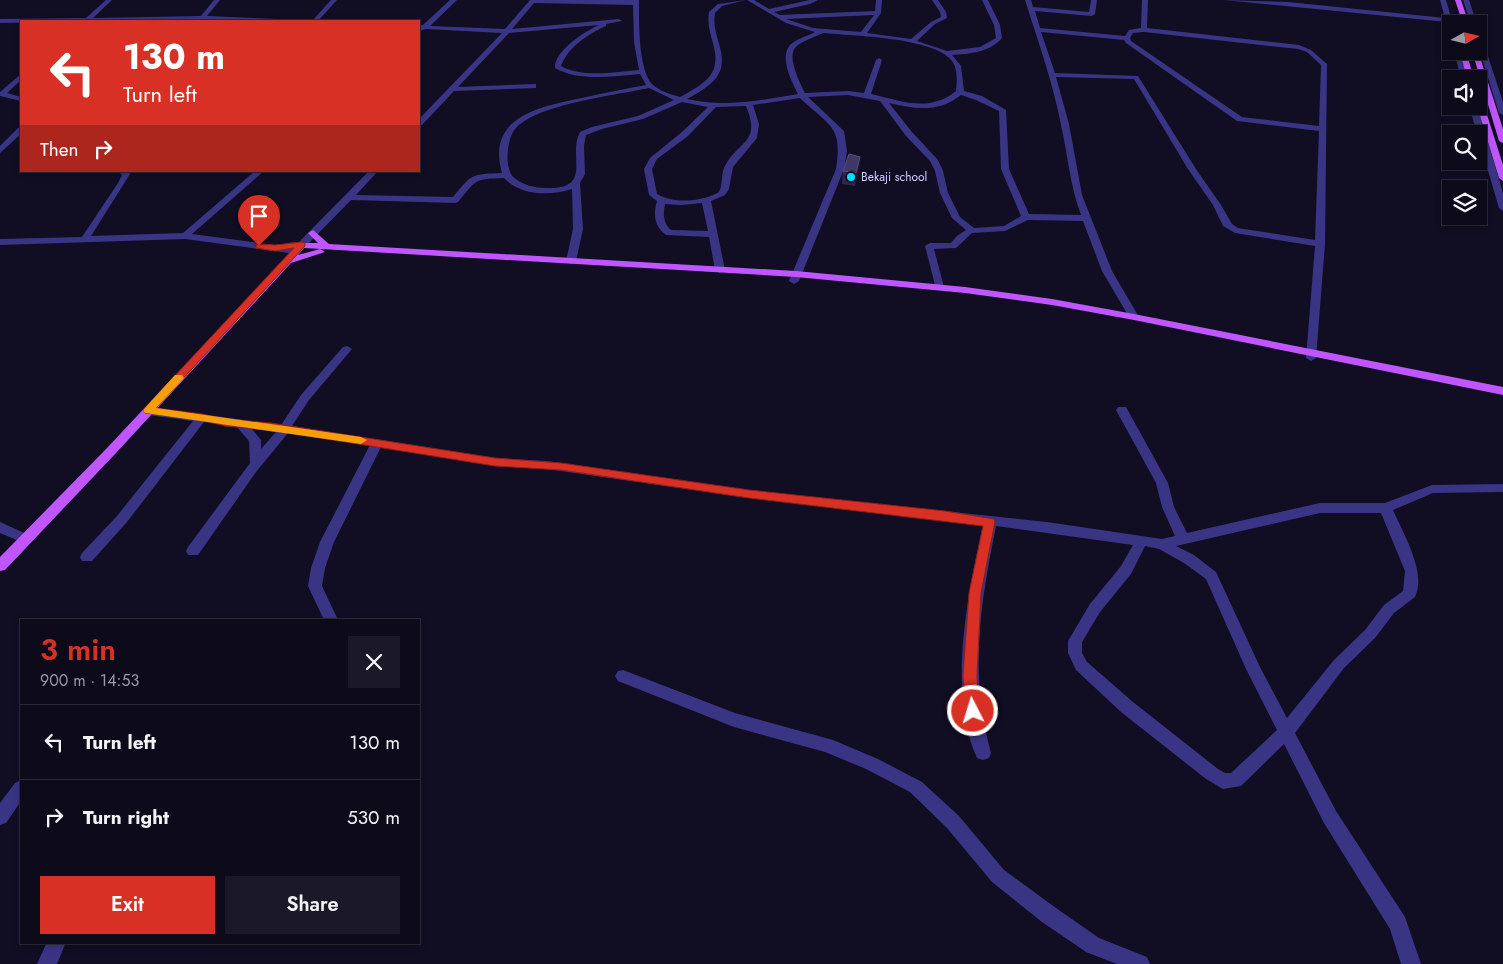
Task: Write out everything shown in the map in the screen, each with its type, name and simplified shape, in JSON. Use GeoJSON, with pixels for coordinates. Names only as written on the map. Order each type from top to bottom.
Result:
{"type":"FeatureCollection","features":[{"type":"Feature","properties":{"kind":"main road"},"geometry":{"type":"LineString","coordinates":[[1450,0],[1455,15]]}},
{"type":"Feature","properties":{"kind":"main road"},"geometry":{"type":"LineString","coordinates":[[1458,0],[1463,15]]}},
{"type":"Feature","properties":{"kind":"main road"},"geometry":{"type":"LineString","coordinates":[[1478,60],[1503,141]]}},
{"type":"Feature","properties":{"kind":"main road"},"geometry":{"type":"LineString","coordinates":[[1483,115],[1503,178]]}},
{"type":"Feature","properties":{"kind":"main road"},"geometry":{"type":"LineString","coordinates":[[313,233],[323,249]]}},
{"type":"Feature","properties":{"kind":"main road"},"geometry":{"type":"LineString","coordinates":[[0,566],[148,411],[299,248],[939,287],[1052,302],[1134,317],[1311,354],[1503,398]]}},
{"type":"Feature","properties":{"kind":"main road"},"geometry":{"type":"LineString","coordinates":[[287,261],[323,249]]}},
{"type":"Feature","properties":{"kind":"main road"},"geometry":{"type":"LineString","coordinates":[[508,260],[571,261],[720,270],[966,297],[1053,309],[1311,354],[1503,391]]}},
{"type":"Feature","properties":{"kind":"main road"},"geometry":{"type":"LineString","coordinates":[[1486,387],[1503,386]]}},
{"type":"Feature","properties":{"kind":"street"},"geometry":{"type":"LineString","coordinates":[[87,20],[109,0]]}},
{"type":"Feature","properties":{"kind":"street"},"geometry":{"type":"LineString","coordinates":[[87,20],[201,20],[217,0]]}},
{"type":"Feature","properties":{"kind":"street"},"geometry":{"type":"LineString","coordinates":[[316,20],[334,0]]}},
{"type":"Feature","properties":{"kind":"street"},"geometry":{"type":"LineString","coordinates":[[420,29],[454,0]]}},
{"type":"Feature","properties":{"kind":"street"},"geometry":{"type":"LineString","coordinates":[[420,122],[507,31],[533,0],[636,2],[636,19],[643,72],[651,86],[661,93],[678,99],[714,106],[749,105],[848,93],[914,105],[936,106],[948,103],[960,92]]}},
{"type":"Feature","properties":{"kind":"street"},"geometry":{"type":"LineString","coordinates":[[651,86],[564,104],[531,113],[511,128],[505,146],[504,164],[507,175],[517,185],[542,191],[564,189],[576,183],[580,178],[579,144],[583,134],[644,116],[678,99],[714,77],[720,65],[711,22],[712,12],[720,5],[743,0]]}},
{"type":"Feature","properties":{"kind":"street"},"geometry":{"type":"LineString","coordinates":[[750,0],[777,17],[798,27],[913,41],[939,49],[948,53],[958,66],[960,92]]}},
{"type":"Feature","properties":{"kind":"street"},"geometry":{"type":"LineString","coordinates":[[768,11],[808,3],[814,0]]}},
{"type":"Feature","properties":{"kind":"street"},"geometry":{"type":"LineString","coordinates":[[862,35],[878,13],[879,0]]}},
{"type":"Feature","properties":{"kind":"street"},"geometry":{"type":"LineString","coordinates":[[913,41],[933,23],[944,18],[943,12],[935,0]]}},
{"type":"Feature","properties":{"kind":"street"},"geometry":{"type":"LineString","coordinates":[[948,53],[979,49],[996,42],[999,38],[997,25],[985,0]]}},
{"type":"Feature","properties":{"kind":"street"},"geometry":{"type":"LineString","coordinates":[[1028,0],[1052,75],[1065,124],[1078,195],[1107,271],[1134,317]]}},
{"type":"Feature","properties":{"kind":"street"},"geometry":{"type":"LineString","coordinates":[[1032,9],[1092,14],[1094,0]]}},
{"type":"Feature","properties":{"kind":"street"},"geometry":{"type":"LineString","coordinates":[[1144,30],[1145,0]]}},
{"type":"Feature","properties":{"kind":"street"},"geometry":{"type":"LineString","coordinates":[[1226,0],[1305,3],[1442,19]]}},
{"type":"Feature","properties":{"kind":"street"},"geometry":{"type":"LineString","coordinates":[[1444,0],[1448,15]]}},
{"type":"Feature","properties":{"kind":"street"},"geometry":{"type":"LineString","coordinates":[[1466,0],[1471,15]]}},
{"type":"Feature","properties":{"kind":"street"},"geometry":{"type":"LineString","coordinates":[[777,17],[878,13]]}},
{"type":"Feature","properties":{"kind":"street"},"geometry":{"type":"LineString","coordinates":[[420,29],[507,31],[636,19]]}},
{"type":"Feature","properties":{"kind":"street"},"geometry":{"type":"LineString","coordinates":[[0,21],[20,21]]}},
{"type":"Feature","properties":{"kind":"street"},"geometry":{"type":"LineString","coordinates":[[619,21],[601,26],[574,43],[558,62],[557,67],[567,72],[578,73],[643,72]]}},
{"type":"Feature","properties":{"kind":"street"},"geometry":{"type":"LineString","coordinates":[[1037,30],[1128,38]]}},
{"type":"Feature","properties":{"kind":"street"},"geometry":{"type":"LineString","coordinates":[[1311,354],[1320,244],[1324,64],[1309,51],[1299,47],[1144,30],[1131,31],[1128,42],[1240,119],[1322,129]]}},
{"type":"Feature","properties":{"kind":"street"},"geometry":{"type":"LineString","coordinates":[[795,278],[840,169],[842,151],[840,131],[804,97],[793,76],[789,54],[793,46],[822,31]]}},
{"type":"Feature","properties":{"kind":"street"},"geometry":{"type":"LineString","coordinates":[[867,96],[879,60]]}},
{"type":"Feature","properties":{"kind":"street"},"geometry":{"type":"LineString","coordinates":[[1486,60],[1503,113]]}},
{"type":"Feature","properties":{"kind":"street"},"geometry":{"type":"LineString","coordinates":[[1052,75],[1136,77],[1192,169],[1217,205],[1228,226],[1235,230],[1320,244]]}},
{"type":"Feature","properties":{"kind":"street"},"geometry":{"type":"LineString","coordinates":[[1,94],[20,77]]}},
{"type":"Feature","properties":{"kind":"street"},"geometry":{"type":"LineString","coordinates":[[452,89],[533,86]]}},
{"type":"Feature","properties":{"kind":"street"},"geometry":{"type":"LineString","coordinates":[[960,92],[979,98],[1002,110],[1004,122],[1004,162],[1007,176],[1026,217]]}},
{"type":"Feature","properties":{"kind":"street"},"geometry":{"type":"LineString","coordinates":[[1,94],[20,99]]}},
{"type":"Feature","properties":{"kind":"street"},"geometry":{"type":"LineString","coordinates":[[882,99],[908,134],[934,160],[939,171],[944,193],[956,218],[972,230]]}},
{"type":"Feature","properties":{"kind":"street"},"geometry":{"type":"LineString","coordinates":[[714,106],[685,134],[654,158],[648,169],[650,184],[653,195],[661,200],[668,203],[719,197],[725,190],[726,172],[754,139],[758,128],[749,105]]}},
{"type":"Feature","properties":{"kind":"street"},"geometry":{"type":"LineString","coordinates":[[1476,115],[1503,208]]}},
{"type":"Feature","properties":{"kind":"street"},"geometry":{"type":"LineString","coordinates":[[0,151],[20,131]]}},
{"type":"Feature","properties":{"kind":"street"},"geometry":{"type":"LineString","coordinates":[[85,239],[122,183],[126,174],[123,172]]}},
{"type":"Feature","properties":{"kind":"street"},"geometry":{"type":"LineString","coordinates":[[185,236],[259,172]]}},
{"type":"Feature","properties":{"kind":"street"},"geometry":{"type":"LineString","coordinates":[[0,242],[185,236],[275,248],[299,248],[373,172]]}},
{"type":"Feature","properties":{"kind":"street"},"geometry":{"type":"LineString","coordinates":[[348,197],[455,200],[458,199],[472,179],[479,176],[507,175]]}},
{"type":"Feature","properties":{"kind":"street"},"geometry":{"type":"LineString","coordinates":[[571,261],[578,229],[576,183]]}},
{"type":"Feature","properties":{"kind":"street"},"geometry":{"type":"LineString","coordinates":[[661,200],[658,214],[662,226],[669,233],[713,234]]}},
{"type":"Feature","properties":{"kind":"street"},"geometry":{"type":"LineString","coordinates":[[706,200],[720,270]]}},
{"type":"Feature","properties":{"kind":"street"},"geometry":{"type":"LineString","coordinates":[[939,287],[928,248],[935,245],[956,244],[960,235],[972,230],[1003,229],[1014,225],[1026,217],[1086,218]]}},
{"type":"Feature","properties":{"kind":"street"},"geometry":{"type":"LineString","coordinates":[[193,551],[284,430],[305,398],[347,349]]}},
{"type":"Feature","properties":{"kind":"street"},"geometry":{"type":"LineString","coordinates":[[1122,410],[1140,440],[1162,484],[1168,507],[1183,540]]}},
{"type":"Feature","properties":{"kind":"street"},"geometry":{"type":"LineString","coordinates":[[148,411],[432,450],[495,462],[556,466],[749,494],[1047,528],[1162,544],[1320,508],[1386,508],[1432,489],[1503,488]]}},
{"type":"Feature","properties":{"kind":"street"},"geometry":{"type":"LineString","coordinates":[[86,557],[127,512],[201,418]]}},
{"type":"Feature","properties":{"kind":"street"},"geometry":{"type":"LineString","coordinates":[[241,424],[255,440],[256,465]]}},
{"type":"Feature","properties":{"kind":"street"},"geometry":{"type":"LineString","coordinates":[[331,619],[315,586],[318,568],[327,542],[377,443]]}},
{"type":"Feature","properties":{"kind":"street"},"geometry":{"type":"LineString","coordinates":[[1141,542],[1126,570],[1095,608],[1074,641],[1074,653],[1081,666],[1128,707],[1223,781],[1235,781],[1287,732],[1339,664],[1370,634],[1389,609],[1410,593],[1412,571],[1386,508]]}},
{"type":"Feature","properties":{"kind":"street"},"geometry":{"type":"LineString","coordinates":[[983,753],[975,728],[970,676],[975,593],[990,522]]}},
{"type":"Feature","properties":{"kind":"street"},"geometry":{"type":"LineString","coordinates":[[0,527],[26,539]]}},
{"type":"Feature","properties":{"kind":"street"},"geometry":{"type":"LineString","coordinates":[[1162,544],[1189,559],[1211,576],[1254,669],[1330,816],[1398,924],[1411,964]]}},
{"type":"Feature","properties":{"kind":"street"},"geometry":{"type":"LineString","coordinates":[[623,676],[725,717],[827,745],[872,764],[916,787],[953,822],[998,876],[1049,916],[1093,945],[1140,964]]}},
{"type":"Feature","properties":{"kind":"street"},"geometry":{"type":"LineString","coordinates":[[0,817],[20,789]]}},
{"type":"Feature","properties":{"kind":"street"},"geometry":{"type":"LineString","coordinates":[[47,964],[56,944]]}},
{"type":"Feature","properties":{"kind":"building"},"geometry":{"type":"Polygon","coordinates":[[[849,154],[860,157],[856,173],[843,171],[849,154]]]}},
{"type":"Feature","properties":{"kind":"slow traffic"},"geometry":{"type":"LineString","coordinates":[[179,378],[148,411],[202,417],[225,422],[271,426],[284,430],[361,440]]}},
{"type":"Feature","properties":{"kind":"place","name":"Bekaji school"},"geometry":{"type":"Point","coordinates":[851,177]}},
{"type":"Feature","properties":{"kind":"route"},"geometry":{"type":"LineString","coordinates":[[259,246],[275,248],[302,245],[148,411],[202,417],[225,422],[271,426],[284,430],[432,450],[495,462],[547,465],[749,494],[990,522],[975,593],[970,676],[973,711]]}}]}
